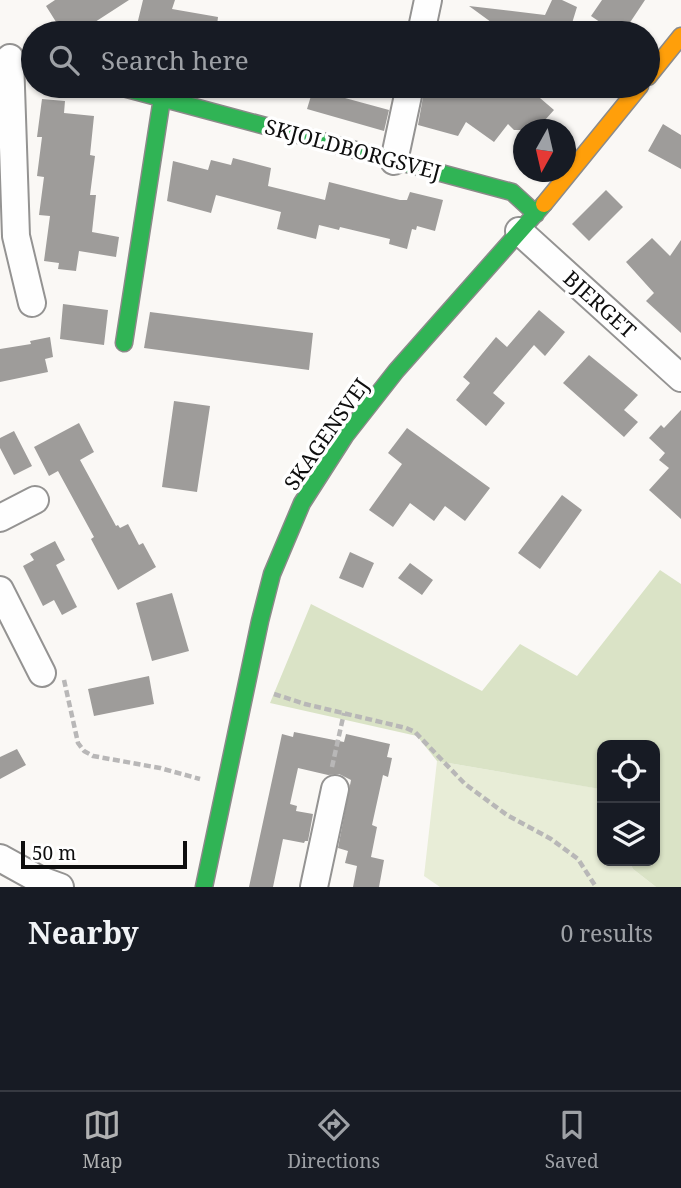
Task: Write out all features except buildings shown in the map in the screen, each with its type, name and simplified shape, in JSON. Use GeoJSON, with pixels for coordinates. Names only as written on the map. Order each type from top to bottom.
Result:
{"type":"FeatureCollection","features":[{"type":"Feature","properties":{"kind":"street"},"geometry":{"type":"LineString","coordinates":[[424,21],[428,0]]}},
{"type":"Feature","properties":{"kind":"street"},"geometry":{"type":"LineString","coordinates":[[660,62],[681,36]]}},
{"type":"Feature","properties":{"kind":"street"},"geometry":{"type":"LineString","coordinates":[[14,59],[16,236],[32,303]]}},
{"type":"Feature","properties":{"kind":"street"},"geometry":{"type":"LineString","coordinates":[[124,342],[162,98]]}},
{"type":"Feature","properties":{"kind":"street","name":"SKJOLDBORGSVEJ"},"geometry":{"type":"LineString","coordinates":[[166,98],[512,191],[528,222]]}},
{"type":"Feature","properties":{"kind":"street"},"geometry":{"type":"LineString","coordinates":[[394,161],[407,98]]}},
{"type":"Feature","properties":{"kind":"street","name":"SKAGENSVEJ"},"geometry":{"type":"LineString","coordinates":[[204,887],[272,575],[302,503],[345,436],[388,382],[528,222],[630,98]]}},
{"type":"Feature","properties":{"kind":"street","name":"BJERGET"},"geometry":{"type":"LineString","coordinates":[[528,222],[681,378]]}},
{"type":"Feature","properties":{"kind":"street"},"geometry":{"type":"LineString","coordinates":[[0,518],[35,500]]}},
{"type":"Feature","properties":{"kind":"street"},"geometry":{"type":"LineString","coordinates":[[0,590],[42,673]]}},
{"type":"Feature","properties":{"kind":"street"},"geometry":{"type":"LineString","coordinates":[[314,887],[335,789]]}},
{"type":"Feature","properties":{"kind":"street"},"geometry":{"type":"LineString","coordinates":[[2,864],[60,887]]}},
{"type":"Feature","properties":{"kind":"path"},"geometry":{"type":"LineString","coordinates":[[42,673],[62,670],[78,743],[84,751],[93,756],[160,768],[224,786]]}},
{"type":"Feature","properties":{"kind":"path"},"geometry":{"type":"LineString","coordinates":[[245,692],[276,694],[304,704],[415,732],[465,784],[578,859],[596,887]]}},
{"type":"Feature","properties":{"kind":"path"},"geometry":{"type":"LineString","coordinates":[[335,789],[330,777],[344,713]]}},
{"type":"Feature","properties":{"kind":"green space"},"geometry":{"type":"Polygon","coordinates":[[[660,570],[681,584],[681,887],[656,887],[632,866],[660,866],[660,740],[597,740],[597,788],[437,761],[417,736],[270,703],[311,604],[482,691],[520,644],[577,676],[660,570]]]}},
{"type":"Feature","properties":{"kind":"green space"},"geometry":{"type":"Polygon","coordinates":[[[437,761],[597,788],[597,866],[632,866],[656,887],[440,887],[424,876],[437,761]]]}},
{"type":"Feature","properties":{"kind":"traffic: fast"},"geometry":{"type":"LineString","coordinates":[[161,98],[512,192],[536,214]]}},
{"type":"Feature","properties":{"kind":"traffic: fast"},"geometry":{"type":"LineString","coordinates":[[124,343],[162,98]]}},
{"type":"Feature","properties":{"kind":"traffic: fast"},"geometry":{"type":"LineString","coordinates":[[204,887],[260,621],[272,574],[302,503],[345,436],[396,371],[544,204]]}},
{"type":"Feature","properties":{"kind":"traffic: slow"},"geometry":{"type":"LineString","coordinates":[[660,62],[681,36]]}},
{"type":"Feature","properties":{"kind":"traffic: slow"},"geometry":{"type":"LineString","coordinates":[[544,204],[630,98]]}}]}
